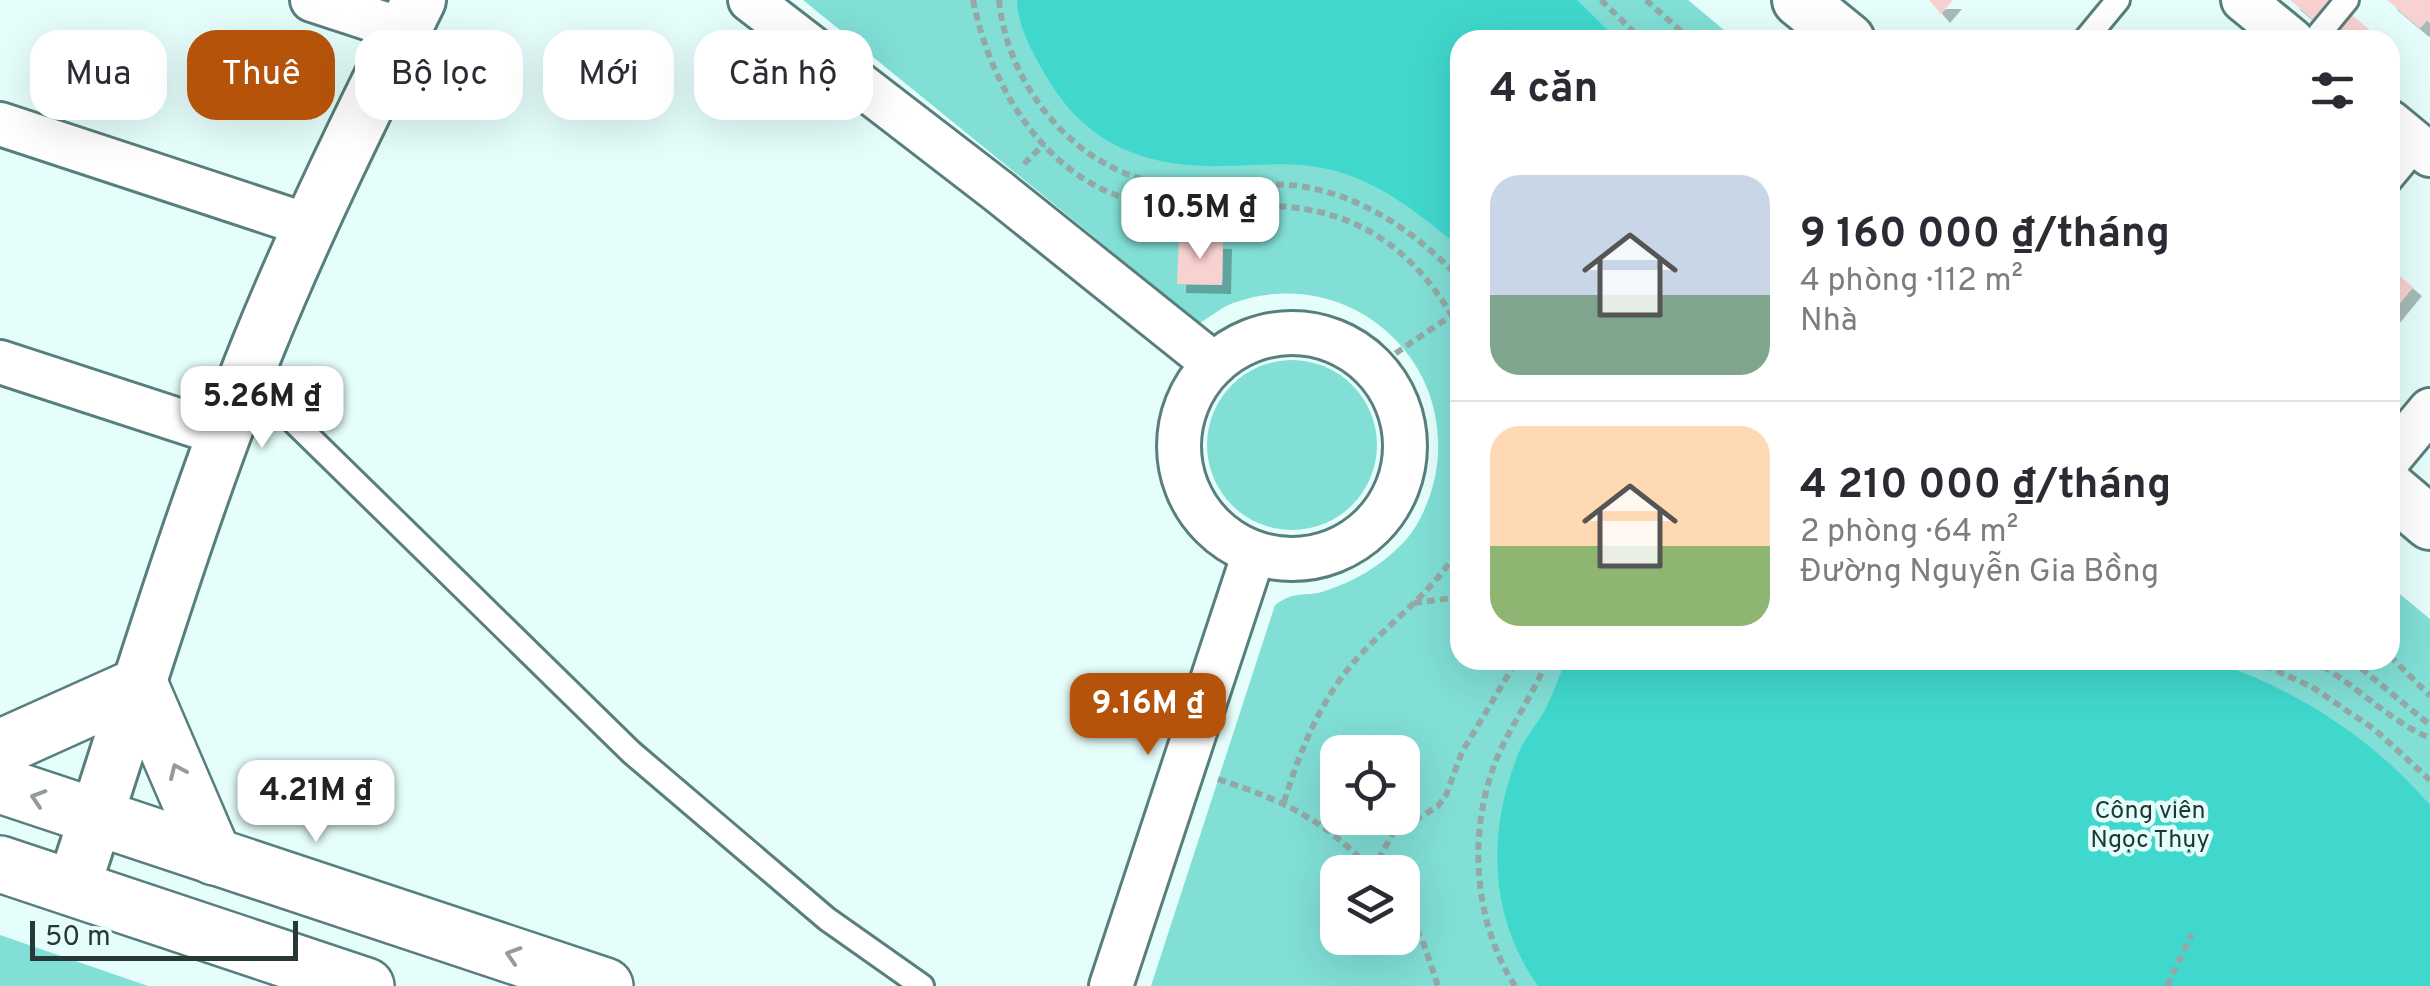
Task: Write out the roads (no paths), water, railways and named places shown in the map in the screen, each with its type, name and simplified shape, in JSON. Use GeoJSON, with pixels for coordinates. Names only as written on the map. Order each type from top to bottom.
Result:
{"type":"FeatureCollection","features":[{"type":"Feature","properties":{"kind":"main road"},"geometry":{"type":"LineString","coordinates":[[0,748],[140,686],[214,856]]}},
{"type":"Feature","properties":{"kind":"main road"},"geometry":{"type":"LineString","coordinates":[[0,785],[605,986]]}},
{"type":"Feature","properties":{"kind":"main road"},"geometry":{"type":"LineString","coordinates":[[0,864],[366,986]]}},
{"type":"Feature","properties":{"kind":"street"},"geometry":{"type":"LineString","coordinates":[[72,888],[247,375],[310,226],[411,15],[312,0]]}},
{"type":"Feature","properties":{"kind":"street"},"geometry":{"type":"LineString","coordinates":[[750,0],[1214,364]]}},
{"type":"Feature","properties":{"kind":"street"},"geometry":{"type":"LineString","coordinates":[[2244,0],[2280,30]]}},
{"type":"Feature","properties":{"kind":"street"},"geometry":{"type":"LineString","coordinates":[[0,124],[310,226]]}},
{"type":"Feature","properties":{"kind":"street"},"geometry":{"type":"LineString","coordinates":[[1272,333],[1309,334],[1345,345],[1374,368],[1396,399],[1406,436],[1403,474],[1388,508],[1362,536],[1329,554],[1292,560],[1254,553],[1221,535],[1196,506],[1181,472],[1178,435],[1188,399],[1214,364],[1238,346],[1272,333]]}},
{"type":"Feature","properties":{"kind":"street"},"geometry":{"type":"LineString","coordinates":[[0,362],[224,435]]}},
{"type":"Feature","properties":{"kind":"street"},"geometry":{"type":"LineString","coordinates":[[2400,446],[2430,410]]}},
{"type":"Feature","properties":{"kind":"street"},"geometry":{"type":"LineString","coordinates":[[2400,498],[2430,523]]}},
{"type":"Feature","properties":{"kind":"street"},"geometry":{"type":"LineString","coordinates":[[1111,986],[1254,553]]}},
{"type":"Feature","properties":{"kind":"lane"},"geometry":{"type":"LineString","coordinates":[[2092,30],[2118,0]]}},
{"type":"Feature","properties":{"kind":"lane"},"geometry":{"type":"LineString","coordinates":[[2322,30],[2347,0]]}},
{"type":"Feature","properties":{"kind":"lane"},"geometry":{"type":"LineString","coordinates":[[2400,165],[2417,139]]}},
{"type":"Feature","properties":{"kind":"lane"},"geometry":{"type":"LineString","coordinates":[[247,375],[631,752],[827,919],[922,986]]}},
{"type":"Feature","properties":{"kind":"park label","name":"Công viên Ngọc Thụy"},"geometry":{"type":"Point","coordinates":[2150,824]}}]}
